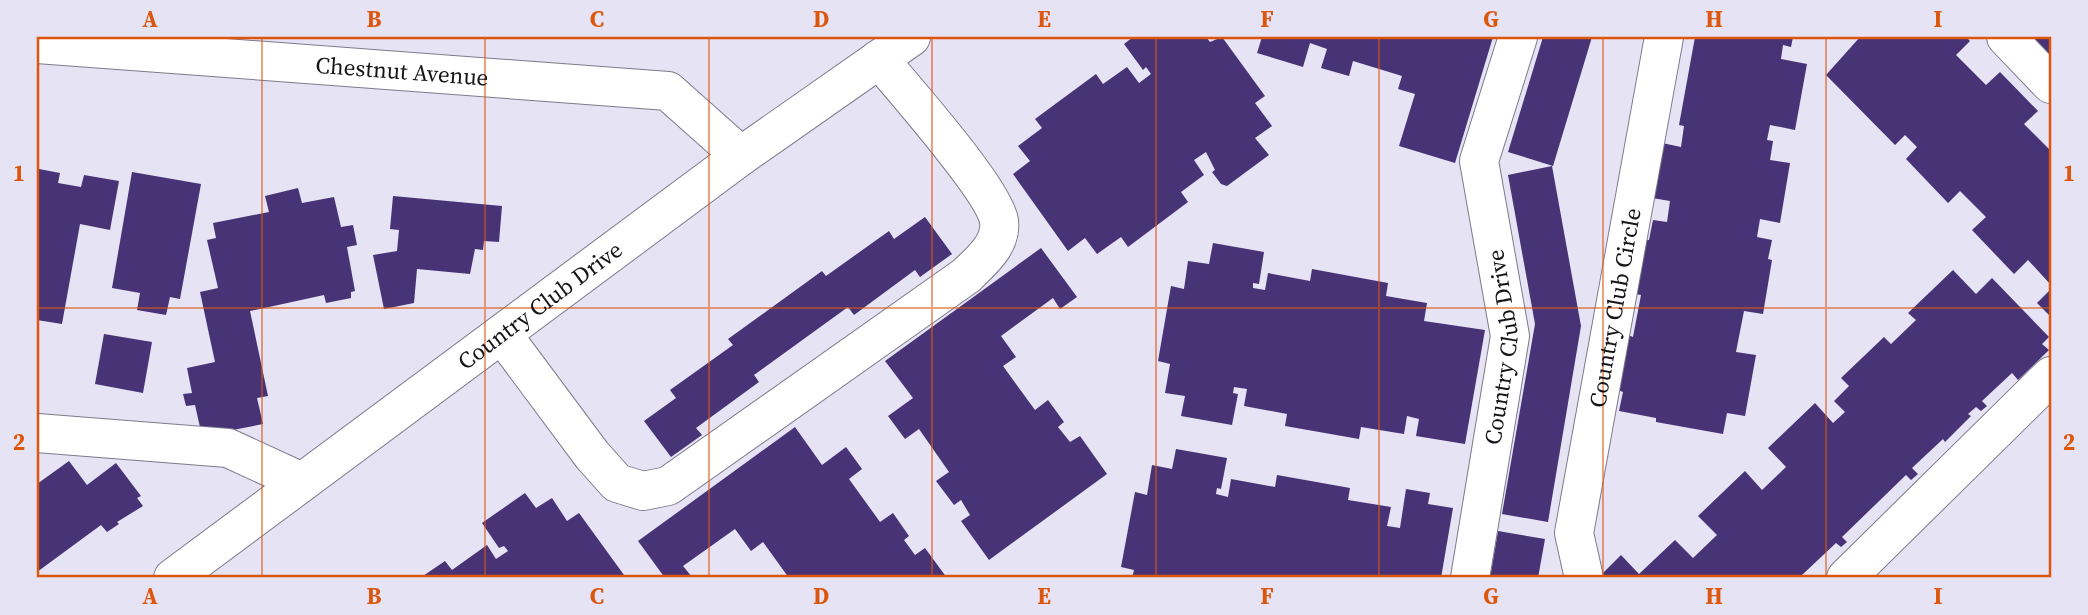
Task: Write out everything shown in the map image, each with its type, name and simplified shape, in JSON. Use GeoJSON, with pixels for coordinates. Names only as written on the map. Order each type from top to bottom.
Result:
{"type":"FeatureCollection","features":[{"type":"Feature","properties":{"kind":"street","name":"Country Club Drive"},"geometry":{"type":"LineString","coordinates":[[173,578],[741,156],[911,37]]}},
{"type":"Feature","properties":{"kind":"street","name":"Country Club Drive"},"geometry":{"type":"LineString","coordinates":[[1470,578],[1510,336],[1479,161],[1518,37]]}},
{"type":"Feature","properties":{"kind":"street","name":"Country Club Circle"},"geometry":{"type":"LineString","coordinates":[[1584,578],[1574,533],[1664,37]]}},
{"type":"Feature","properties":{"kind":"street"},"geometry":{"type":"LineString","coordinates":[[2006,37],[2051,84]]}},
{"type":"Feature","properties":{"kind":"street","name":"Chestnut Avenue"},"geometry":{"type":"LineString","coordinates":[[37,44],[668,91],[741,156]]}},
{"type":"Feature","properties":{"kind":"street"},"geometry":{"type":"LineString","coordinates":[[502,334],[592,455],[617,482],[643,491],[668,486],[967,275],[995,245],[999,220],[974,176],[879,59]]}},
{"type":"Feature","properties":{"kind":"street"},"geometry":{"type":"LineString","coordinates":[[1846,578],[2051,376]]}},
{"type":"Feature","properties":{"kind":"street"},"geometry":{"type":"LineString","coordinates":[[37,433],[228,448],[302,482]]}},
{"type":"Feature","properties":{"kind":"building"},"geometry":{"type":"Polygon","coordinates":[[[1133,37],[1206,37],[1210,42],[1222,37],[1265,96],[1255,103],[1272,126],[1255,138],[1269,155],[1227,186],[1221,184],[1212,172],[1215,170],[1206,152],[1194,160],[1204,175],[1181,192],[1188,202],[1128,247],[1121,237],[1097,254],[1085,238],[1068,251],[1013,174],[1030,161],[1018,146],[1042,128],[1035,119],[1096,74],[1103,84],[1127,67],[1139,83],[1151,74],[1146,67],[1143,70],[1124,44],[1133,37]]]}},
{"type":"Feature","properties":{"kind":"building"},"geometry":{"type":"Polygon","coordinates":[[[1262,37],[1493,37],[1455,163],[1399,146],[1415,94],[1398,89],[1402,76],[1353,61],[1349,76],[1321,68],[1327,49],[1310,43],[1303,67],[1257,53],[1262,37]]]}},
{"type":"Feature","properties":{"kind":"building"},"geometry":{"type":"Polygon","coordinates":[[[1543,37],[1592,37],[1553,166],[1508,152],[1543,37]]]}},
{"type":"Feature","properties":{"kind":"building"},"geometry":{"type":"Polygon","coordinates":[[[1695,37],[1793,37],[1791,47],[1783,45],[1781,59],[1807,64],[1795,130],[1770,125],[1767,140],[1773,141],[1770,160],[1790,163],[1780,223],[1760,219],[1757,237],[1772,240],[1768,259],[1772,260],[1763,314],[1744,311],[1736,352],[1756,355],[1745,416],[1727,413],[1723,434],[1656,422],[1656,418],[1619,411],[1623,392],[1618,390],[1628,335],[1633,337],[1641,295],[1636,294],[1645,240],[1649,240],[1653,220],[1667,222],[1670,201],[1652,198],[1662,143],[1681,147],[1684,126],[1679,125],[1695,37]]]}},
{"type":"Feature","properties":{"kind":"building"},"geometry":{"type":"Polygon","coordinates":[[[1860,37],[1966,37],[1970,41],[1956,55],[1986,85],[2000,72],[2038,111],[2024,124],[2051,151],[2051,285],[2028,260],[2014,274],[1972,230],[1986,217],[1960,191],[1948,203],[1906,159],[1917,147],[1905,135],[1895,145],[1826,75],[1860,37]]]}},
{"type":"Feature","properties":{"kind":"building"},"geometry":{"type":"Polygon","coordinates":[[[2037,37],[2051,37],[2051,73],[2026,47],[2037,37]]]}},
{"type":"Feature","properties":{"kind":"building"},"geometry":{"type":"Polygon","coordinates":[[[1552,166],[1581,326],[1548,522],[1502,514],[1535,324],[1508,175],[1552,166]]]}},
{"type":"Feature","properties":{"kind":"building"},"geometry":{"type":"Polygon","coordinates":[[[39,169],[60,173],[58,183],[81,187],[84,175],[119,181],[110,230],[80,224],[62,324],[37,320],[39,169]]]}},
{"type":"Feature","properties":{"kind":"building"},"geometry":{"type":"Polygon","coordinates":[[[132,172],[201,184],[180,299],[170,297],[166,315],[137,310],[140,293],[112,288],[132,172]]]}},
{"type":"Feature","properties":{"kind":"building"},"geometry":{"type":"Polygon","coordinates":[[[298,188],[302,203],[334,197],[341,227],[353,225],[357,245],[347,247],[355,291],[351,292],[351,298],[326,303],[324,295],[250,311],[268,396],[257,398],[263,424],[202,436],[195,405],[186,406],[183,394],[192,393],[187,368],[215,362],[200,292],[218,288],[207,240],[216,238],[213,223],[269,212],[265,196],[298,188]]]}},
{"type":"Feature","properties":{"kind":"building"},"geometry":{"type":"Polygon","coordinates":[[[393,196],[502,206],[499,242],[484,241],[483,250],[475,249],[470,274],[417,269],[414,303],[384,309],[373,255],[397,251],[399,230],[390,229],[393,196]]]}},
{"type":"Feature","properties":{"kind":"building"},"geometry":{"type":"Polygon","coordinates":[[[925,217],[952,254],[920,277],[915,270],[854,315],[848,307],[754,375],[759,382],[696,428],[702,435],[671,457],[644,421],[676,398],[670,390],[733,345],[728,339],[822,271],[826,276],[889,231],[894,239],[925,217]]]}},
{"type":"Feature","properties":{"kind":"building"},"geometry":{"type":"Polygon","coordinates":[[[1213,243],[1264,252],[1259,284],[1253,283],[1253,288],[1265,290],[1268,273],[1310,281],[1312,269],[1388,283],[1386,296],[1427,303],[1424,321],[1485,330],[1465,444],[1416,436],[1419,419],[1407,416],[1404,434],[1361,427],[1359,439],[1285,426],[1287,414],[1244,406],[1247,389],[1234,387],[1233,393],[1238,394],[1232,425],[1181,416],[1185,396],[1165,393],[1170,364],[1158,361],[1171,286],[1184,289],[1188,261],[1209,264],[1213,243]]]}},
{"type":"Feature","properties":{"kind":"building"},"geometry":{"type":"Polygon","coordinates":[[[1041,248],[1077,297],[1060,309],[1053,298],[1001,336],[1016,357],[1003,366],[1035,410],[1048,400],[1064,422],[1058,427],[1070,442],[1080,436],[1107,474],[989,560],[961,521],[970,515],[961,500],[954,505],[936,481],[949,472],[919,429],[905,439],[888,416],[913,398],[885,361],[1041,248]]]}},
{"type":"Feature","properties":{"kind":"building"},"geometry":{"type":"Polygon","coordinates":[[[1953,270],[1976,294],[1992,278],[2049,337],[2042,344],[2049,350],[2018,380],[2012,373],[1982,401],[1987,406],[1981,411],[1976,407],[1968,414],[1971,416],[1945,442],[1943,439],[1912,468],[1918,474],[1911,480],[1906,475],[1842,537],[1847,542],[1841,547],[1836,543],[1802,575],[1805,578],[1598,578],[1621,555],[1639,574],[1675,540],[1693,558],[1717,535],[1698,516],[1745,471],[1762,490],[1786,467],[1768,448],[1815,403],[1833,423],[1845,412],[1834,401],[1849,386],[1841,378],[1884,337],[1891,344],[1916,320],[1908,313],[1953,270]]]}},
{"type":"Feature","properties":{"kind":"building"},"geometry":{"type":"Polygon","coordinates":[[[2051,289],[2051,317],[2037,303],[2051,289]]]}},
{"type":"Feature","properties":{"kind":"building"},"geometry":{"type":"Polygon","coordinates":[[[104,334],[152,342],[143,393],[95,384],[104,334]]]}},
{"type":"Feature","properties":{"kind":"building"},"geometry":{"type":"Polygon","coordinates":[[[795,427],[822,465],[846,447],[862,469],[849,479],[880,522],[893,513],[909,536],[904,540],[915,555],[925,548],[947,578],[789,578],[763,542],[751,551],[735,529],[683,566],[692,577],[665,578],[638,541],[795,427]]]}},
{"type":"Feature","properties":{"kind":"building"},"geometry":{"type":"Polygon","coordinates":[[[1176,449],[1227,458],[1221,489],[1217,488],[1216,494],[1228,497],[1231,479],[1275,487],[1277,475],[1350,488],[1348,500],[1391,507],[1387,526],[1400,528],[1406,489],[1430,493],[1428,504],[1453,508],[1441,578],[1132,578],[1134,570],[1121,567],[1135,492],[1147,495],[1152,465],[1172,469],[1176,449]]]}},
{"type":"Feature","properties":{"kind":"building"},"geometry":{"type":"Polygon","coordinates":[[[69,461],[87,485],[116,463],[141,496],[137,498],[143,506],[117,522],[119,524],[107,532],[101,525],[37,572],[37,484],[69,461]]]}},
{"type":"Feature","properties":{"kind":"building"},"geometry":{"type":"Polygon","coordinates":[[[525,493],[536,508],[552,498],[567,521],[579,513],[624,575],[619,578],[420,578],[445,561],[452,570],[487,545],[496,559],[508,551],[504,546],[499,548],[482,523],[525,493]]]}},
{"type":"Feature","properties":{"kind":"building"},"geometry":{"type":"Polygon","coordinates":[[[1498,531],[1545,539],[1538,578],[1490,578],[1498,531]]]}}]}
